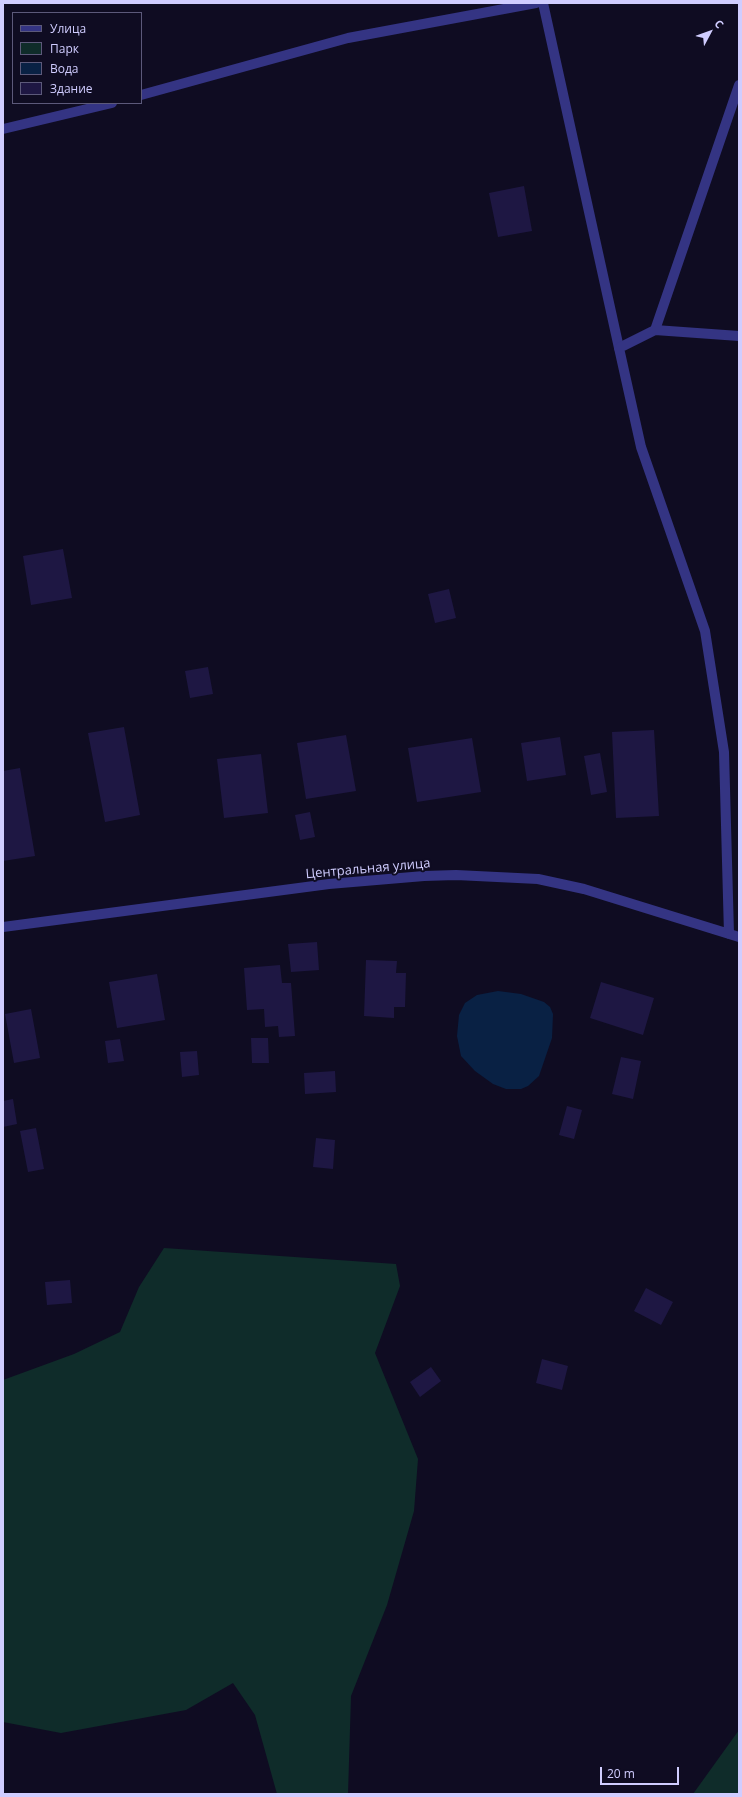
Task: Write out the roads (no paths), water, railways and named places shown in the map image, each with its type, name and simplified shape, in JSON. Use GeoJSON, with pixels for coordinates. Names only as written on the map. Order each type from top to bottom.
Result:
{"type":"FeatureCollection","features":[{"type":"Feature","properties":{"kind":"street"},"geometry":{"type":"LineString","coordinates":[[142,95],[348,38],[536,3]]}},
{"type":"Feature","properties":{"kind":"street"},"geometry":{"type":"LineString","coordinates":[[543,3],[641,446],[705,631],[724,752],[734,936]]}},
{"type":"Feature","properties":{"kind":"street"},"geometry":{"type":"LineString","coordinates":[[655,330],[739,85]]}},
{"type":"Feature","properties":{"kind":"street"},"geometry":{"type":"LineString","coordinates":[[3,129],[108,104]]}},
{"type":"Feature","properties":{"kind":"street"},"geometry":{"type":"LineString","coordinates":[[619,348],[655,330],[739,336]]}},
{"type":"Feature","properties":{"kind":"street","name":"Центральная улица"},"geometry":{"type":"LineString","coordinates":[[3,927],[329,884],[424,876],[456,875],[495,876],[546,881],[584,889],[734,936]]}},
{"type":"Feature","properties":{"kind":"water"},"geometry":{"type":"Polygon","coordinates":[[[498,991],[521,994],[544,1002],[550,1007],[553,1014],[552,1038],[539,1076],[528,1086],[521,1089],[506,1089],[493,1084],[475,1071],[461,1056],[457,1036],[459,1015],[465,1003],[477,995],[498,991]]]}}]}
